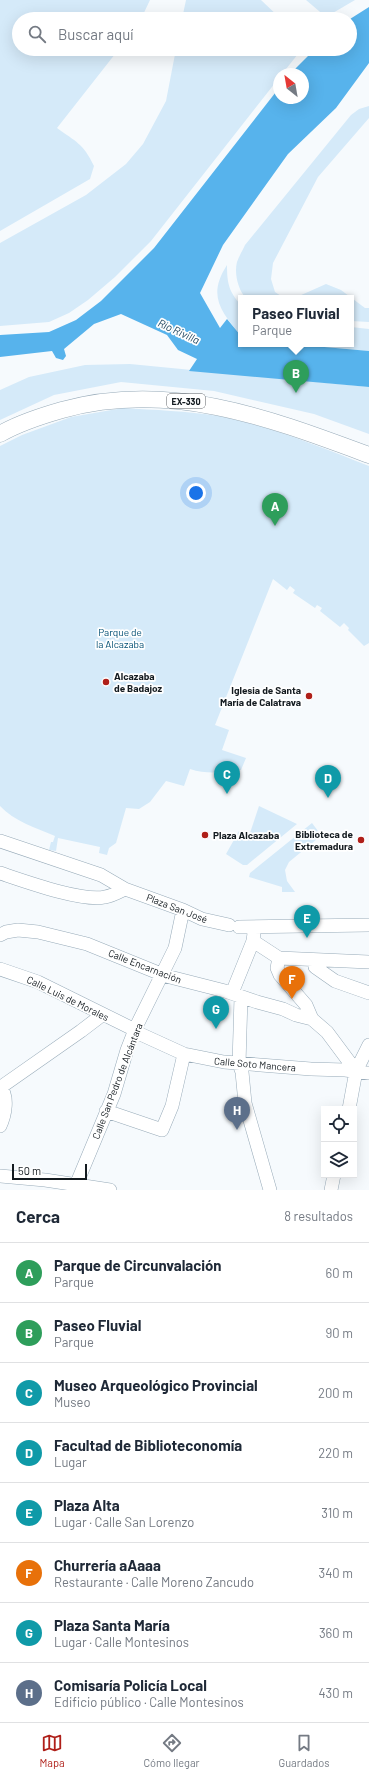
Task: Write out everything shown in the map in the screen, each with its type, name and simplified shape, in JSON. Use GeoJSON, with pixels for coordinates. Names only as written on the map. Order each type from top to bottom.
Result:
{"type":"FeatureCollection","features":[{"type":"Feature","properties":{"kind":"main road","name":"EX-330"},"geometry":{"type":"LineString","coordinates":[[0,424],[45,405],[82,395],[156,390],[192,394],[257,408],[307,422],[369,445]]}},
{"type":"Feature","properties":{"kind":"main road","name":"EX-330"},"geometry":{"type":"LineString","coordinates":[[0,434],[48,414],[84,404],[117,399],[158,399],[192,402],[257,416],[369,455]]}},
{"type":"Feature","properties":{"kind":"street","name":"Plaza San José"},"geometry":{"type":"LineString","coordinates":[[0,841],[93,872],[117,883],[125,889],[184,910],[202,919],[234,926],[254,927],[369,925]]}},
{"type":"Feature","properties":{"kind":"street"},"geometry":{"type":"LineString","coordinates":[[0,873],[52,889],[91,898],[108,897],[125,889]]}},
{"type":"Feature","properties":{"kind":"street","name":"Calle San Pedro de Alcántara"},"geometry":{"type":"LineString","coordinates":[[76,1189],[135,1031],[177,942],[184,910]]}},
{"type":"Feature","properties":{"kind":"street"},"geometry":{"type":"LineString","coordinates":[[254,927],[253,941],[237,995],[239,1064],[242,1072],[245,1103],[270,1190]]}},
{"type":"Feature","properties":{"kind":"street","name":"Calle Encarnación"},"geometry":{"type":"LineString","coordinates":[[0,935],[6,932],[18,930],[50,934],[87,944],[162,974],[237,995],[312,1019]]}},
{"type":"Feature","properties":{"kind":"street"},"geometry":{"type":"LineString","coordinates":[[253,941],[279,958],[369,962]]}},
{"type":"Feature","properties":{"kind":"street"},"geometry":{"type":"LineString","coordinates":[[279,958],[277,968],[280,975],[306,1006],[312,1019],[327,1032],[363,1072]]}},
{"type":"Feature","properties":{"kind":"street"},"geometry":{"type":"LineString","coordinates":[[315,960],[315,967],[335,981],[369,993]]}},
{"type":"Feature","properties":{"kind":"street","name":"Calle Luis de Morales"},"geometry":{"type":"LineString","coordinates":[[0,969],[38,982],[135,1031]]}},
{"type":"Feature","properties":{"kind":"street"},"geometry":{"type":"LineString","coordinates":[[0,1126],[3,1119],[5,1101],[4,1092],[0,1087],[81,1031],[102,1014]]}},
{"type":"Feature","properties":{"kind":"street","name":"Calle Soto Mancera"},"geometry":{"type":"LineString","coordinates":[[135,1031],[184,1054],[239,1064],[363,1072]]}},
{"type":"Feature","properties":{"kind":"street"},"geometry":{"type":"LineString","coordinates":[[349,1106],[363,1072],[369,1045]]}},
{"type":"Feature","properties":{"kind":"street"},"geometry":{"type":"LineString","coordinates":[[106,1111],[162,1130],[172,1106],[184,1054]]}},
{"type":"Feature","properties":{"kind":"street"},"geometry":{"type":"LineString","coordinates":[[0,1176],[44,1180],[76,1189],[110,1190]]}},
{"type":"Feature","properties":{"kind":"street"},"geometry":{"type":"LineString","coordinates":[[333,1178],[331,1190],[338,1190]]}},
{"type":"Feature","properties":{"kind":"green space"},"geometry":{"type":"Polygon","coordinates":[[[0,0],[150,0],[144,12],[12,12],[12,56],[114,56],[57,128],[78,144],[90,158],[94,166],[90,179],[0,231],[0,0]]]}},
{"type":"Feature","properties":{"kind":"green space"},"geometry":{"type":"Polygon","coordinates":[[[186,0],[261,0],[274,12],[183,12],[186,0]]]}},
{"type":"Feature","properties":{"kind":"green space"},"geometry":{"type":"Polygon","coordinates":[[[306,0],[355,0],[335,12],[320,12],[306,0]]]}},
{"type":"Feature","properties":{"kind":"green space"},"geometry":{"type":"Polygon","coordinates":[[[175,56],[296,56],[287,68],[273,68],[273,86],[151,241],[115,277],[88,300],[69,313],[49,322],[0,326],[0,243],[86,195],[126,164],[143,144],[166,101],[175,56]]]}},
{"type":"Feature","properties":{"kind":"green space"},"geometry":{"type":"Polygon","coordinates":[[[369,106],[369,118],[318,177],[273,263],[271,279],[275,292],[280,295],[243,295],[236,276],[236,266],[245,245],[351,115],[359,109],[369,106]]]}},
{"type":"Feature","properties":{"kind":"green space"},"geometry":{"type":"Polygon","coordinates":[[[227,265],[231,291],[238,301],[238,332],[228,319],[219,303],[217,294],[221,276],[227,265]]]}},
{"type":"Feature","properties":{"kind":"green space"},"geometry":{"type":"Polygon","coordinates":[[[326,284],[341,290],[348,295],[301,295],[326,284]]]}},
{"type":"Feature","properties":{"kind":"green space"},"geometry":{"type":"Polygon","coordinates":[[[354,300],[365,308],[369,308],[369,322],[354,321],[354,300]]]}},
{"type":"Feature","properties":{"kind":"green space"},"geometry":{"type":"Polygon","coordinates":[[[354,327],[369,329],[369,351],[324,347],[354,347],[354,327]]]}},
{"type":"Feature","properties":{"kind":"green space"},"geometry":{"type":"Polygon","coordinates":[[[130,364],[369,387],[369,434],[314,414],[214,391],[121,382],[54,395],[0,420],[0,390],[29,377],[85,365],[130,364]]]}},
{"type":"Feature","properties":{"kind":"green space","name":"Parque de la Alcazaba"},"geometry":{"type":"Polygon","coordinates":[[[123,408],[195,413],[237,420],[295,438],[369,466],[369,643],[364,646],[348,630],[349,628],[344,623],[340,627],[320,611],[322,608],[317,605],[315,608],[293,593],[295,590],[290,586],[287,590],[273,579],[215,725],[229,730],[222,750],[246,758],[241,770],[209,772],[190,769],[184,786],[166,781],[150,802],[139,809],[126,808],[116,843],[109,848],[107,855],[99,853],[100,847],[58,838],[56,851],[49,850],[51,842],[53,842],[55,836],[19,820],[0,806],[0,446],[22,435],[71,417],[123,408]]]}},
{"type":"Feature","properties":{"kind":"green space"},"geometry":{"type":"Polygon","coordinates":[[[259,806],[297,824],[247,865],[243,865],[226,854],[239,831],[248,835],[250,833],[259,806]]]}},
{"type":"Feature","properties":{"kind":"green space"},"geometry":{"type":"Polygon","coordinates":[[[312,823],[318,831],[317,839],[289,862],[285,870],[287,881],[295,892],[282,892],[282,887],[249,877],[250,873],[312,823]]]}},
{"type":"Feature","properties":{"kind":"water","name":"Río Rivilla"},"geometry":{"type":"Polygon","coordinates":[[[369,7],[369,63],[336,108],[288,154],[223,245],[200,293],[220,328],[227,319],[238,332],[238,347],[324,347],[369,351],[369,387],[189,371],[197,359],[178,350],[167,335],[121,314],[94,324],[64,349],[66,356],[63,360],[56,358],[52,351],[0,357],[0,335],[49,332],[76,320],[101,301],[154,248],[273,96],[273,104],[309,104],[309,68],[296,68],[308,56],[357,56],[357,15],[369,7]]]}},
{"type":"Feature","properties":{"kind":"place","name":"Paseo Fluvial"},"geometry":{"type":"Point","coordinates":[296,393]}},
{"type":"Feature","properties":{"kind":"place","name":"Parque de Circunvalación"},"geometry":{"type":"Point","coordinates":[275,526]}},
{"type":"Feature","properties":{"kind":"place","name":"Alcazaba de Badajoz"},"geometry":{"type":"Point","coordinates":[106,682]}},
{"type":"Feature","properties":{"kind":"place","name":"Iglesia de Santa María de Calatrava"},"geometry":{"type":"Point","coordinates":[309,696]}},
{"type":"Feature","properties":{"kind":"place","name":"Museo Arqueológico Provincial"},"geometry":{"type":"Point","coordinates":[227,794]}},
{"type":"Feature","properties":{"kind":"place","name":"Facultad de Biblioteconomía"},"geometry":{"type":"Point","coordinates":[328,798]}},
{"type":"Feature","properties":{"kind":"place","name":"Plaza Alcazaba"},"geometry":{"type":"Point","coordinates":[205,835]}},
{"type":"Feature","properties":{"kind":"place","name":"Biblioteca de Extremadura"},"geometry":{"type":"Point","coordinates":[361,840]}},
{"type":"Feature","properties":{"kind":"place","name":"Plaza Alta"},"geometry":{"type":"Point","coordinates":[307,938]}},
{"type":"Feature","properties":{"kind":"place","name":"Churrería aAaaa"},"geometry":{"type":"Point","coordinates":[292,999]}},
{"type":"Feature","properties":{"kind":"place","name":"Plaza Santa María"},"geometry":{"type":"Point","coordinates":[216,1029]}},
{"type":"Feature","properties":{"kind":"place","name":"Comisaría Policía Local"},"geometry":{"type":"Point","coordinates":[237,1130]}}]}
